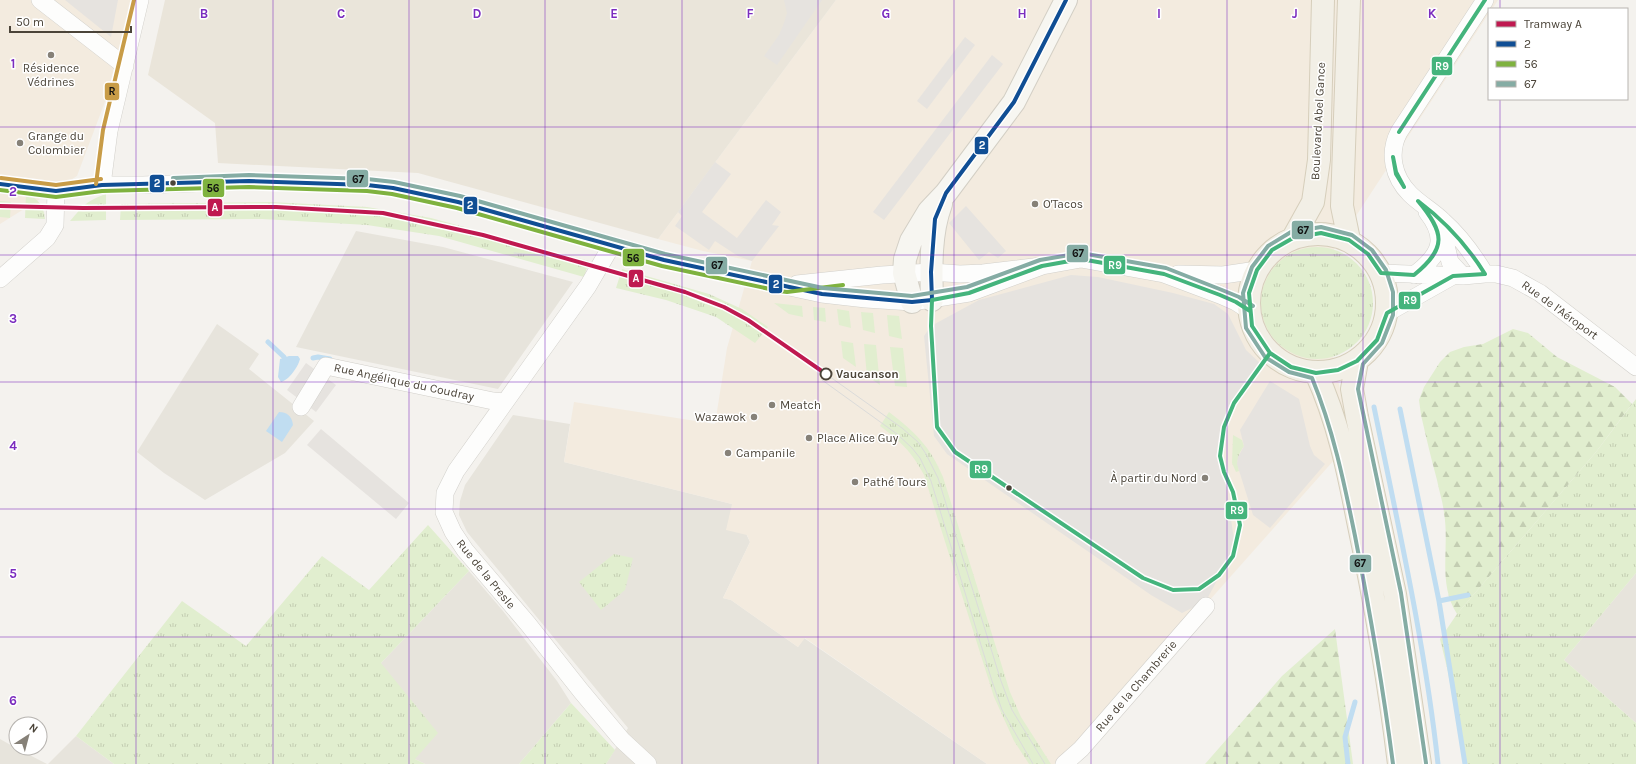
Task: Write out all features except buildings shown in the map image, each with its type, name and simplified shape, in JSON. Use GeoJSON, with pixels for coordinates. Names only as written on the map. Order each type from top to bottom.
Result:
{"type":"FeatureCollection","features":[{"type":"Feature","properties":{"kind":"main road","name":"Boulevard Abel Gance"},"geometry":{"type":"LineString","coordinates":[[1293,238],[1313,202],[1319,160],[1323,0]]}},
{"type":"Feature","properties":{"kind":"main road"},"geometry":{"type":"LineString","coordinates":[[1349,0],[1342,206],[1349,240]]}},
{"type":"Feature","properties":{"kind":"main road"},"geometry":{"type":"LineString","coordinates":[[1321,233],[1349,240],[1368,254],[1382,273],[1387,293],[1387,313],[1377,340],[1357,361],[1338,370],[1316,372],[1291,367],[1270,353],[1252,326],[1249,293],[1257,270],[1272,250],[1293,238],[1321,233]]}},
{"type":"Feature","properties":{"kind":"main road"},"geometry":{"type":"LineString","coordinates":[[1357,361],[1352,389],[1395,594],[1420,764]]}},
{"type":"Feature","properties":{"kind":"main road"},"geometry":{"type":"LineString","coordinates":[[1316,372],[1327,395],[1337,425],[1356,511],[1384,657],[1399,764]]}},
{"type":"Feature","properties":{"kind":"street"},"geometry":{"type":"LineString","coordinates":[[40,0],[125,66]]}},
{"type":"Feature","properties":{"kind":"street"},"geometry":{"type":"LineString","coordinates":[[102,185],[109,131],[140,0]]}},
{"type":"Feature","properties":{"kind":"street"},"geometry":{"type":"LineString","coordinates":[[922,301],[904,274],[904,259],[911,241],[929,211],[946,193],[1014,102],[1066,0]]}},
{"type":"Feature","properties":{"kind":"street"},"geometry":{"type":"LineString","coordinates":[[1458,276],[1450,262],[1444,237],[1418,201],[1403,186],[1392,160],[1394,140],[1484,0]]}},
{"type":"Feature","properties":{"kind":"street"},"geometry":{"type":"LineString","coordinates":[[0,184],[56,190],[102,185],[248,181],[367,185],[393,188],[458,202],[664,260],[822,294],[922,301],[969,293],[1042,266]]}},
{"type":"Feature","properties":{"kind":"street"},"geometry":{"type":"LineString","coordinates":[[0,279],[47,238],[55,225],[56,190]]}},
{"type":"Feature","properties":{"kind":"street"},"geometry":{"type":"LineString","coordinates":[[922,301],[931,272],[936,219],[946,193]]}},
{"type":"Feature","properties":{"kind":"street"},"geometry":{"type":"LineString","coordinates":[[1418,201],[1443,220],[1467,246],[1485,274]]}},
{"type":"Feature","properties":{"kind":"street"},"geometry":{"type":"LineString","coordinates":[[1414,275],[1431,261],[1438,248],[1439,242],[1435,223]]}},
{"type":"Feature","properties":{"kind":"street","name":"Rue de la Presle"},"geometry":{"type":"LineString","coordinates":[[612,245],[588,286],[456,471],[445,493],[444,512],[453,532],[465,550],[528,624],[622,740],[648,764]]}},
{"type":"Feature","properties":{"kind":"street"},"geometry":{"type":"LineString","coordinates":[[786,286],[820,281],[931,272],[960,274],[983,273],[1042,266],[1081,259],[1164,274],[1223,275],[1257,270]]}},
{"type":"Feature","properties":{"kind":"street","name":"Rue de l'Aéroport"},"geometry":{"type":"LineString","coordinates":[[1382,273],[1458,276],[1485,274],[1505,275],[1531,286],[1636,367]]}},
{"type":"Feature","properties":{"kind":"street"},"geometry":{"type":"LineString","coordinates":[[1164,274],[1220,295],[1236,302],[1250,311]]}},
{"type":"Feature","properties":{"kind":"street","name":"Rue de l'Aéroport"},"geometry":{"type":"LineString","coordinates":[[1387,313],[1413,297],[1458,276]]}},
{"type":"Feature","properties":{"kind":"street","name":"Rue Angélique du Coudray"},"geometry":{"type":"LineString","coordinates":[[301,407],[326,366],[493,401],[505,402]]}},
{"type":"Feature","properties":{"kind":"street","name":"Rue de la Chambrerie"},"geometry":{"type":"LineString","coordinates":[[1064,764],[1081,749],[1206,606]]}},
{"type":"Feature","properties":{"kind":"shaded area"},"geometry":{"type":"Polygon","coordinates":[[[0,0],[132,0],[106,99],[77,176],[0,224],[0,0]]]}},
{"type":"Feature","properties":{"kind":"shaded area"},"geometry":{"type":"Polygon","coordinates":[[[65,0],[118,0],[111,37],[65,0]]]}},
{"type":"Feature","properties":{"kind":"shaded area"},"geometry":{"type":"Polygon","coordinates":[[[165,0],[836,0],[658,239],[418,173],[218,163],[215,123],[148,75],[165,0]]]}},
{"type":"Feature","properties":{"kind":"shaded area"},"geometry":{"type":"Polygon","coordinates":[[[784,0],[822,0],[777,65],[764,56],[779,35],[784,23],[787,13],[784,0]]]}},
{"type":"Feature","properties":{"kind":"shaded area"},"geometry":{"type":"Polygon","coordinates":[[[836,0],[1498,0],[1493,8],[1488,8],[1488,15],[1316,277],[1351,441],[1064,764],[987,764],[805,638],[798,647],[731,600],[723,598],[750,542],[747,535],[726,530],[732,504],[564,462],[574,402],[715,424],[727,348],[752,261],[703,251],[658,239],[836,0]]]}},
{"type":"Feature","properties":{"kind":"shaded area"},"geometry":{"type":"Polygon","coordinates":[[[965,37],[975,45],[927,109],[917,101],[965,37]]]}},
{"type":"Feature","properties":{"kind":"shaded area"},"geometry":{"type":"Polygon","coordinates":[[[992,55],[1003,64],[884,220],[873,212],[992,55]]]}},
{"type":"Feature","properties":{"kind":"shaded area"},"geometry":{"type":"Polygon","coordinates":[[[715,162],[731,174],[702,212],[737,238],[766,200],[781,212],[772,225],[779,226],[752,261],[738,256],[715,241],[709,250],[675,226],[682,216],[678,212],[715,162]]]}},
{"type":"Feature","properties":{"kind":"shaded area"},"geometry":{"type":"Polygon","coordinates":[[[966,206],[1006,251],[998,258],[989,252],[979,260],[949,223],[966,206]]]}},
{"type":"Feature","properties":{"kind":"shaded area"},"geometry":{"type":"Polygon","coordinates":[[[356,231],[443,247],[573,282],[498,389],[296,347],[356,231]]]}},
{"type":"Feature","properties":{"kind":"shaded area"},"geometry":{"type":"Polygon","coordinates":[[[1071,275],[1098,277],[1173,293],[1214,304],[1228,314],[1246,350],[1261,364],[1233,408],[1221,449],[1235,547],[1206,601],[1182,613],[1151,595],[947,454],[934,436],[924,336],[931,326],[979,300],[1071,275]]]}},
{"type":"Feature","properties":{"kind":"shaded area"},"geometry":{"type":"Polygon","coordinates":[[[217,324],[259,354],[249,369],[314,421],[285,453],[205,500],[164,473],[137,452],[217,324]]]}},
{"type":"Feature","properties":{"kind":"shaded area"},"geometry":{"type":"Polygon","coordinates":[[[306,363],[336,385],[316,412],[287,390],[306,363]]]}},
{"type":"Feature","properties":{"kind":"shaded area"},"geometry":{"type":"Polygon","coordinates":[[[1270,381],[1299,399],[1310,446],[1314,455],[1325,464],[1270,528],[1253,515],[1237,464],[1238,457],[1244,446],[1240,430],[1270,381]]]}},
{"type":"Feature","properties":{"kind":"shaded area"},"geometry":{"type":"Polygon","coordinates":[[[513,415],[570,424],[564,462],[732,504],[750,542],[723,598],[731,600],[798,647],[804,638],[987,764],[606,764],[628,728],[467,532],[459,515],[460,501],[465,485],[513,415]]]}},
{"type":"Feature","properties":{"kind":"shaded area"},"geometry":{"type":"Polygon","coordinates":[[[321,429],[409,503],[396,519],[307,445],[321,429]]]}},
{"type":"Feature","properties":{"kind":"shaded area"},"geometry":{"type":"Polygon","coordinates":[[[469,571],[503,611],[557,681],[571,703],[519,764],[425,764],[415,759],[381,663],[469,571]]]}},
{"type":"Feature","properties":{"kind":"shaded area"},"geometry":{"type":"Polygon","coordinates":[[[1636,573],[1636,723],[1564,660],[1636,573]]]}},
{"type":"Feature","properties":{"kind":"shaded area"},"geometry":{"type":"Polygon","coordinates":[[[76,736],[114,764],[48,764],[76,736]]]}},
{"type":"Feature","properties":{"kind":"shaded area"},"geometry":{"type":"Polygon","coordinates":[[[0,739],[8,744],[8,756],[32,756],[47,764],[0,764],[0,739]]]}},
{"type":"Feature","properties":{"kind":"green space"},"geometry":{"type":"Polygon","coordinates":[[[26,194],[40,203],[45,219],[25,218],[26,194]]]}},
{"type":"Feature","properties":{"kind":"green space"},"geometry":{"type":"Polygon","coordinates":[[[106,194],[106,220],[70,221],[86,204],[106,194]]]}},
{"type":"Feature","properties":{"kind":"green space"},"geometry":{"type":"Polygon","coordinates":[[[0,201],[11,202],[10,218],[0,217],[0,201]]]}},
{"type":"Feature","properties":{"kind":"green space"},"geometry":{"type":"Polygon","coordinates":[[[270,202],[367,207],[431,218],[589,261],[584,277],[439,236],[367,225],[262,219],[120,220],[121,204],[270,202]]]}},
{"type":"Feature","properties":{"kind":"green space"},"geometry":{"type":"Polygon","coordinates":[[[1317,247],[1328,248],[1338,252],[1348,257],[1356,264],[1363,272],[1368,282],[1372,292],[1372,314],[1368,324],[1363,334],[1356,342],[1348,349],[1338,354],[1328,358],[1317,359],[1306,358],[1296,354],[1286,349],[1278,342],[1271,334],[1266,324],[1262,314],[1261,303],[1262,292],[1266,282],[1271,272],[1278,264],[1286,257],[1296,252],[1306,248],[1317,247]]]}},
{"type":"Feature","properties":{"kind":"green space"},"geometry":{"type":"Polygon","coordinates":[[[622,269],[709,294],[742,309],[768,327],[755,343],[716,317],[666,300],[616,288],[622,269]]]}},
{"type":"Feature","properties":{"kind":"green space"},"geometry":{"type":"Polygon","coordinates":[[[774,303],[802,306],[803,317],[789,314],[774,303]]]}},
{"type":"Feature","properties":{"kind":"green space"},"geometry":{"type":"Polygon","coordinates":[[[813,307],[825,308],[826,322],[814,320],[813,307]]]}},
{"type":"Feature","properties":{"kind":"green space"},"geometry":{"type":"Polygon","coordinates":[[[837,309],[849,311],[851,328],[839,325],[837,309]]]}},
{"type":"Feature","properties":{"kind":"green space"},"geometry":{"type":"Polygon","coordinates":[[[861,312],[873,313],[875,333],[863,330],[861,312]]]}},
{"type":"Feature","properties":{"kind":"green space"},"geometry":{"type":"Polygon","coordinates":[[[887,315],[899,316],[902,339],[889,336],[887,315]]]}},
{"type":"Feature","properties":{"kind":"green space"},"geometry":{"type":"Polygon","coordinates":[[[1513,329],[1528,333],[1557,357],[1615,387],[1632,404],[1596,452],[1457,614],[1447,590],[1445,565],[1446,539],[1443,509],[1421,415],[1419,400],[1424,387],[1440,362],[1450,352],[1464,347],[1483,344],[1513,329]]]}},
{"type":"Feature","properties":{"kind":"green space"},"geometry":{"type":"Polygon","coordinates":[[[841,341],[853,343],[856,367],[843,358],[841,341]]]}},
{"type":"Feature","properties":{"kind":"green space"},"geometry":{"type":"Polygon","coordinates":[[[864,344],[876,345],[880,385],[867,376],[864,344]]]}},
{"type":"Feature","properties":{"kind":"green space"},"geometry":{"type":"Polygon","coordinates":[[[890,347],[903,348],[907,387],[895,386],[890,347]]]}},
{"type":"Feature","properties":{"kind":"green space"},"geometry":{"type":"Polygon","coordinates":[[[1636,399],[1636,573],[1564,660],[1636,723],[1636,764],[1464,764],[1448,672],[1440,639],[1457,614],[1596,452],[1636,399]]]}},
{"type":"Feature","properties":{"kind":"green space"},"geometry":{"type":"Polygon","coordinates":[[[889,412],[907,426],[921,440],[938,466],[943,477],[1010,692],[1021,717],[1051,764],[1029,764],[1014,741],[994,697],[924,475],[915,460],[905,448],[880,426],[889,412]]]}},
{"type":"Feature","properties":{"kind":"green space"},"geometry":{"type":"Polygon","coordinates":[[[1233,435],[1242,440],[1244,446],[1238,458],[1239,471],[1236,472],[1232,463],[1233,435]]]}},
{"type":"Feature","properties":{"kind":"green space"},"geometry":{"type":"Polygon","coordinates":[[[428,525],[469,571],[381,663],[438,733],[415,759],[425,764],[114,764],[76,736],[182,601],[246,646],[322,556],[369,590],[428,525]]]}},
{"type":"Feature","properties":{"kind":"green space"},"geometry":{"type":"Polygon","coordinates":[[[614,554],[633,558],[625,590],[601,610],[579,582],[614,554]]]}},
{"type":"Feature","properties":{"kind":"green space"},"geometry":{"type":"Polygon","coordinates":[[[1335,629],[1353,764],[1205,764],[1282,676],[1335,629]]]}},
{"type":"Feature","properties":{"kind":"green space"},"geometry":{"type":"Polygon","coordinates":[[[571,703],[615,750],[606,764],[519,764],[571,703]]]}},
{"type":"Feature","properties":{"kind":"water"},"geometry":{"type":"Polygon","coordinates":[[[289,356],[298,356],[300,359],[293,373],[281,382],[278,377],[280,359],[289,356]]]}},
{"type":"Feature","properties":{"kind":"water"},"geometry":{"type":"Polygon","coordinates":[[[279,412],[289,415],[292,419],[293,425],[282,442],[266,431],[279,412]]]}},
{"type":"Feature","properties":{"kind":"waterway"},"geometry":{"type":"LineString","coordinates":[[268,342],[284,357]]}},
{"type":"Feature","properties":{"kind":"waterway"},"geometry":{"type":"LineString","coordinates":[[313,358],[318,357],[330,359]]}},
{"type":"Feature","properties":{"kind":"waterway"},"geometry":{"type":"LineString","coordinates":[[1374,407],[1418,629],[1433,719],[1438,764]]}},
{"type":"Feature","properties":{"kind":"waterway"},"geometry":{"type":"LineString","coordinates":[[1400,409],[1439,601],[1465,764]]}},
{"type":"Feature","properties":{"kind":"waterway"},"geometry":{"type":"LineString","coordinates":[[1439,601],[1468,595]]}},
{"type":"Feature","properties":{"kind":"waterway"},"geometry":{"type":"LineString","coordinates":[[1348,764],[1345,737],[1355,702]]}},
{"type":"Feature","properties":{"kind":"tram line","name":"A"},"geometry":{"type":"LineString","coordinates":[[0,206],[83,208],[276,207],[383,213],[483,235],[685,292],[724,307],[748,320],[826,374]]}},
{"type":"Feature","properties":{"kind":"tram line"},"geometry":{"type":"LineString","coordinates":[[514,253],[559,257]]}},
{"type":"Feature","properties":{"kind":"tram line"},"geometry":{"type":"LineString","coordinates":[[826,374],[902,428],[918,442],[926,454],[938,478],[1001,681],[1012,710],[1045,764]]}},
{"type":"Feature","properties":{"kind":"tram line"},"geometry":{"type":"LineString","coordinates":[[822,380],[897,434],[920,458],[931,481],[1002,710],[1033,764]]}},
{"type":"Feature","properties":{"kind":"transit line","name":"R"},"geometry":{"type":"LineString","coordinates":[[96,184],[103,130],[134,0]]}},
{"type":"Feature","properties":{"kind":"transit line","name":"2"},"geometry":{"type":"LineString","coordinates":[[932,300],[931,272],[935,219],[946,193],[1014,102],[1066,0]]}},
{"type":"Feature","properties":{"kind":"transit line","name":"R9"},"geometry":{"type":"LineString","coordinates":[[1399,132],[1485,0]]}},
{"type":"Feature","properties":{"kind":"transit line","name":"R9"},"geometry":{"type":"LineString","coordinates":[[1393,157],[1396,172],[1404,187]]}},
{"type":"Feature","properties":{"kind":"transit line","name":"R9"},"geometry":{"type":"LineString","coordinates":[[1393,157],[1396,174],[1404,187]]}},
{"type":"Feature","properties":{"kind":"transit line","name":"67"},"geometry":{"type":"LineString","coordinates":[[173,178],[249,175],[367,179],[394,182],[460,196],[665,254],[823,288],[912,296],[967,287],[1040,260],[1081,253],[1166,268],[1239,297],[1253,306]]}},
{"type":"Feature","properties":{"kind":"transit line","name":"R"},"geometry":{"type":"LineString","coordinates":[[1,178],[56,185],[101,179]]}},
{"type":"Feature","properties":{"kind":"transit line","name":"2"},"geometry":{"type":"LineString","coordinates":[[0,184],[56,191],[102,185],[249,181],[367,185],[393,188],[458,202],[664,260],[822,294],[912,302],[932,300]]}},
{"type":"Feature","properties":{"kind":"transit line","name":"56"},"geometry":{"type":"LineString","coordinates":[[0,190],[56,197],[102,191],[249,187],[367,191],[392,194],[457,208],[662,266],[779,291],[787,292],[843,285]]}},
{"type":"Feature","properties":{"kind":"transit line","name":"R9"},"geometry":{"type":"LineString","coordinates":[[1418,201],[1438,217],[1455,234],[1471,253],[1485,274],[1453,276],[1387,313],[1377,340],[1357,361],[1338,370],[1316,373],[1291,367],[1270,353],[1252,326],[1249,293],[1257,270],[1272,250],[1293,238],[1321,233],[1349,240],[1368,254],[1381,273],[1414,275],[1432,257],[1437,248],[1438,240],[1437,231],[1433,222],[1418,201]]}},
{"type":"Feature","properties":{"kind":"transit line","name":"67"},"geometry":{"type":"LineString","coordinates":[[1393,764],[1381,678],[1361,564],[1342,476],[1326,417],[1312,378],[1289,372],[1265,357],[1246,328],[1243,293],[1252,267],[1268,246],[1291,232],[1321,227],[1352,235],[1372,250],[1386,270],[1393,292],[1393,315],[1382,343],[1363,364],[1358,389],[1401,593],[1426,763]]}},
{"type":"Feature","properties":{"kind":"transit line","name":"R9"},"geometry":{"type":"LineString","coordinates":[[1250,311],[1236,302],[1220,295],[1164,274],[1081,259],[1042,266],[969,293],[932,300],[931,326],[937,427],[955,452],[1143,578],[1173,590],[1199,589],[1219,575],[1233,556],[1240,525],[1233,492],[1224,472],[1220,456],[1224,427],[1234,403],[1270,353]]}},
{"type":"Feature","properties":{"kind":"place","name":"Résidence Védrines"},"geometry":{"type":"Point","coordinates":[51,55]}},
{"type":"Feature","properties":{"kind":"place","name":"Grange du Colombier"},"geometry":{"type":"Point","coordinates":[20,143]}},
{"type":"Feature","properties":{"kind":"place","name":"O'Tacos"},"geometry":{"type":"Point","coordinates":[1035,204]}},
{"type":"Feature","properties":{"kind":"place","name":"Vaucanson"},"geometry":{"type":"Point","coordinates":[826,374]}},
{"type":"Feature","properties":{"kind":"place","name":"Meatch"},"geometry":{"type":"Point","coordinates":[772,405]}},
{"type":"Feature","properties":{"kind":"place","name":"Wazawok"},"geometry":{"type":"Point","coordinates":[754,417]}},
{"type":"Feature","properties":{"kind":"place","name":"Place Alice Guy"},"geometry":{"type":"Point","coordinates":[809,438]}},
{"type":"Feature","properties":{"kind":"place","name":"Campanile"},"geometry":{"type":"Point","coordinates":[728,453]}},
{"type":"Feature","properties":{"kind":"place","name":"À partir du Nord"},"geometry":{"type":"Point","coordinates":[1205,478]}},
{"type":"Feature","properties":{"kind":"place","name":"Pathé Tours"},"geometry":{"type":"Point","coordinates":[855,482]}}]}
